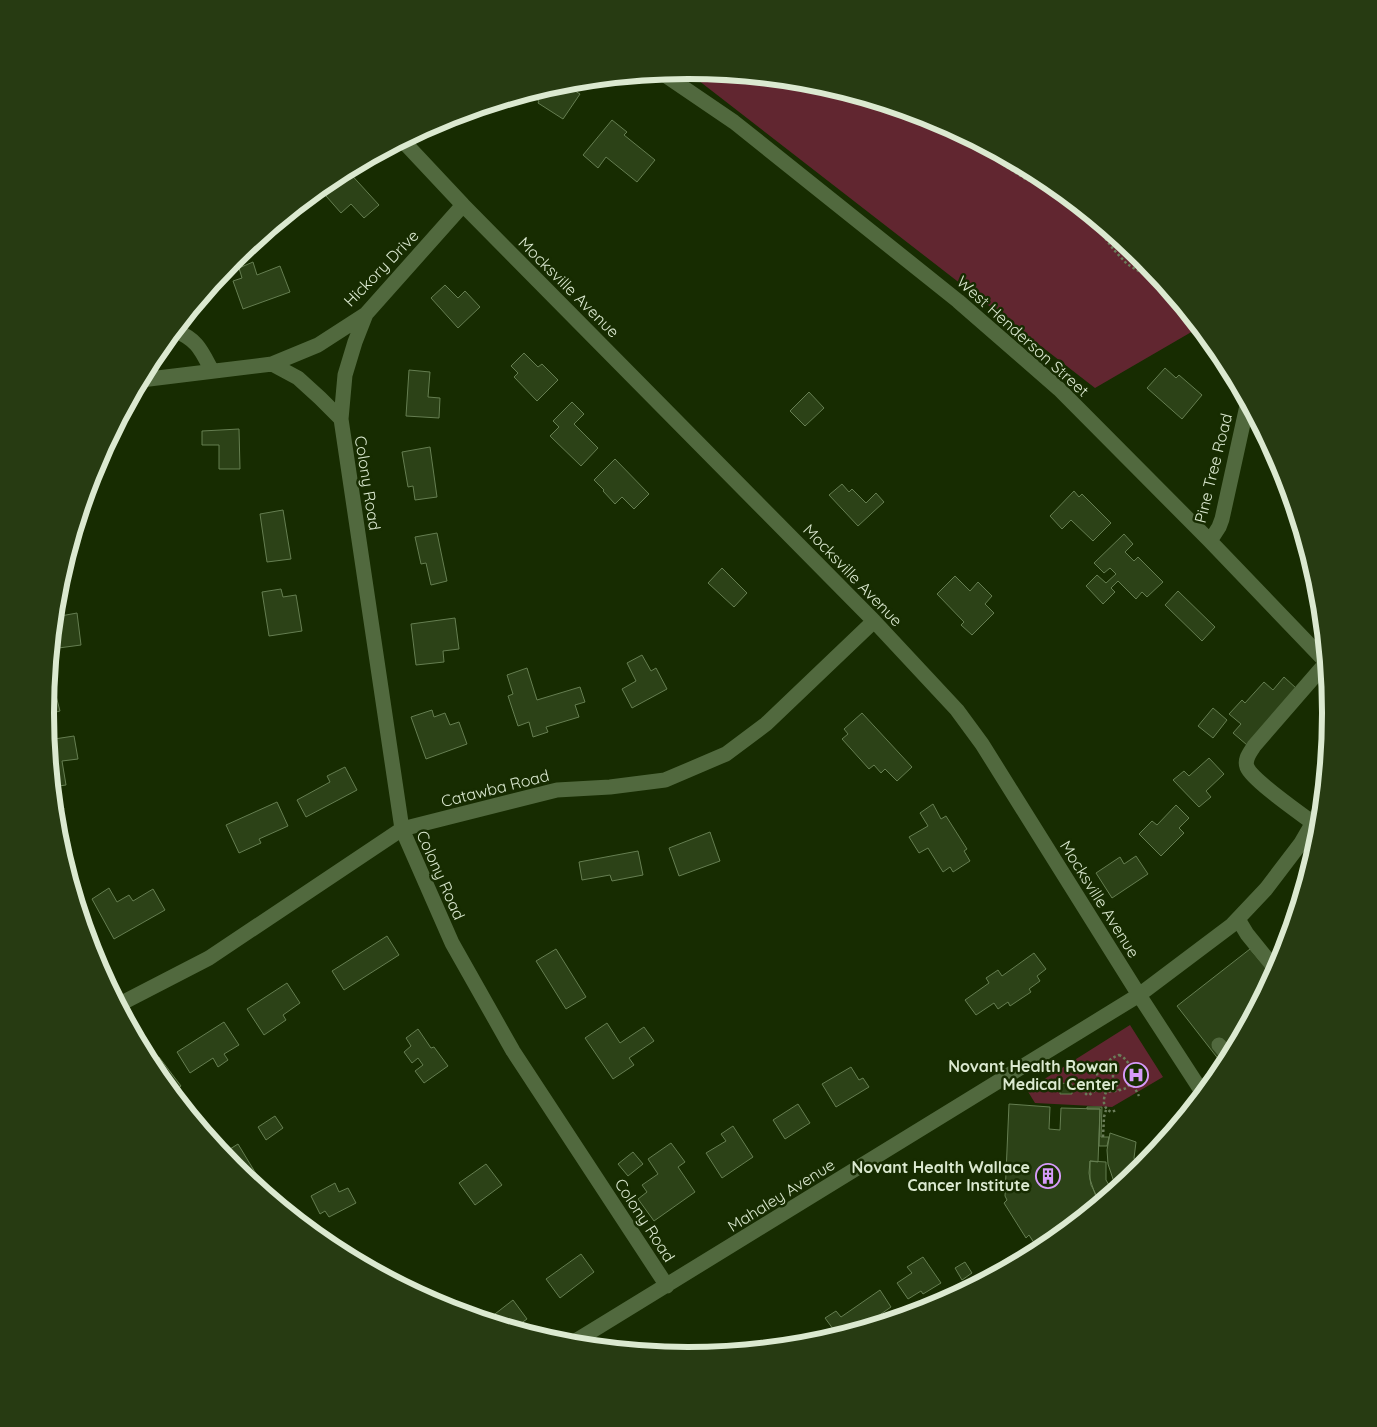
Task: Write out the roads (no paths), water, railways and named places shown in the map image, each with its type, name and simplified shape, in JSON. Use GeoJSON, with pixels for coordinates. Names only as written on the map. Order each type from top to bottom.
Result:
{"type":"FeatureCollection","features":[{"type":"Feature","properties":{"kind":"street","name":"West Henderson Street"},"geometry":{"type":"LineString","coordinates":[[671,79],[734,122],[958,301],[1059,389],[1210,541],[1320,656]]}},
{"type":"Feature","properties":{"kind":"street","name":"Mocksville Avenue"},"geometry":{"type":"LineString","coordinates":[[407,145],[463,205],[874,621],[957,710],[982,744],[1200,1089]]}},
{"type":"Feature","properties":{"kind":"street","name":"Hickory Drive"},"geometry":{"type":"LineString","coordinates":[[150,379],[272,364],[318,345],[366,314],[463,205]]}},
{"type":"Feature","properties":{"kind":"street","name":"Colony Road"},"geometry":{"type":"LineString","coordinates":[[366,314],[345,375],[341,419],[402,828],[452,943],[513,1051],[668,1286]]}},
{"type":"Feature","properties":{"kind":"street"},"geometry":{"type":"LineString","coordinates":[[181,333],[200,347],[212,371]]}},
{"type":"Feature","properties":{"kind":"street","name":"Colony Road"},"geometry":{"type":"LineString","coordinates":[[272,364],[298,378],[341,419]]}},
{"type":"Feature","properties":{"kind":"street","name":"Pine Tree Road"},"geometry":{"type":"LineString","coordinates":[[1210,541],[1222,519],[1246,411]]}},
{"type":"Feature","properties":{"kind":"street","name":"Catawba Road"},"geometry":{"type":"LineString","coordinates":[[123,1002],[209,958],[402,828],[557,790],[610,787],[665,780],[726,754],[766,724],[874,621]]}},
{"type":"Feature","properties":{"kind":"street"},"geometry":{"type":"LineString","coordinates":[[1312,823],[1255,778],[1247,767],[1246,758],[1254,746],[1322,669]]}},
{"type":"Feature","properties":{"kind":"street","name":"Mahaley Avenue"},"geometry":{"type":"LineString","coordinates":[[580,1339],[1139,995],[1232,926],[1266,889],[1302,843],[1314,820]]}},
{"type":"Feature","properties":{"kind":"street"},"geometry":{"type":"LineString","coordinates":[[1238,919],[1247,934],[1271,964]]}},
{"type":"Feature","properties":{"kind":"street"},"geometry":{"type":"LineString","coordinates":[[1219,1045],[1225,1052]]}},
{"type":"Feature","properties":{"kind":"place","name":"Novant Health Rowan Medical Center"},"geometry":{"type":"Point","coordinates":[1136,1075]}},
{"type":"Feature","properties":{"kind":"place","name":"Novant Health Wallace Cancer Institute"},"geometry":{"type":"Point","coordinates":[1048,1176]}}]}
